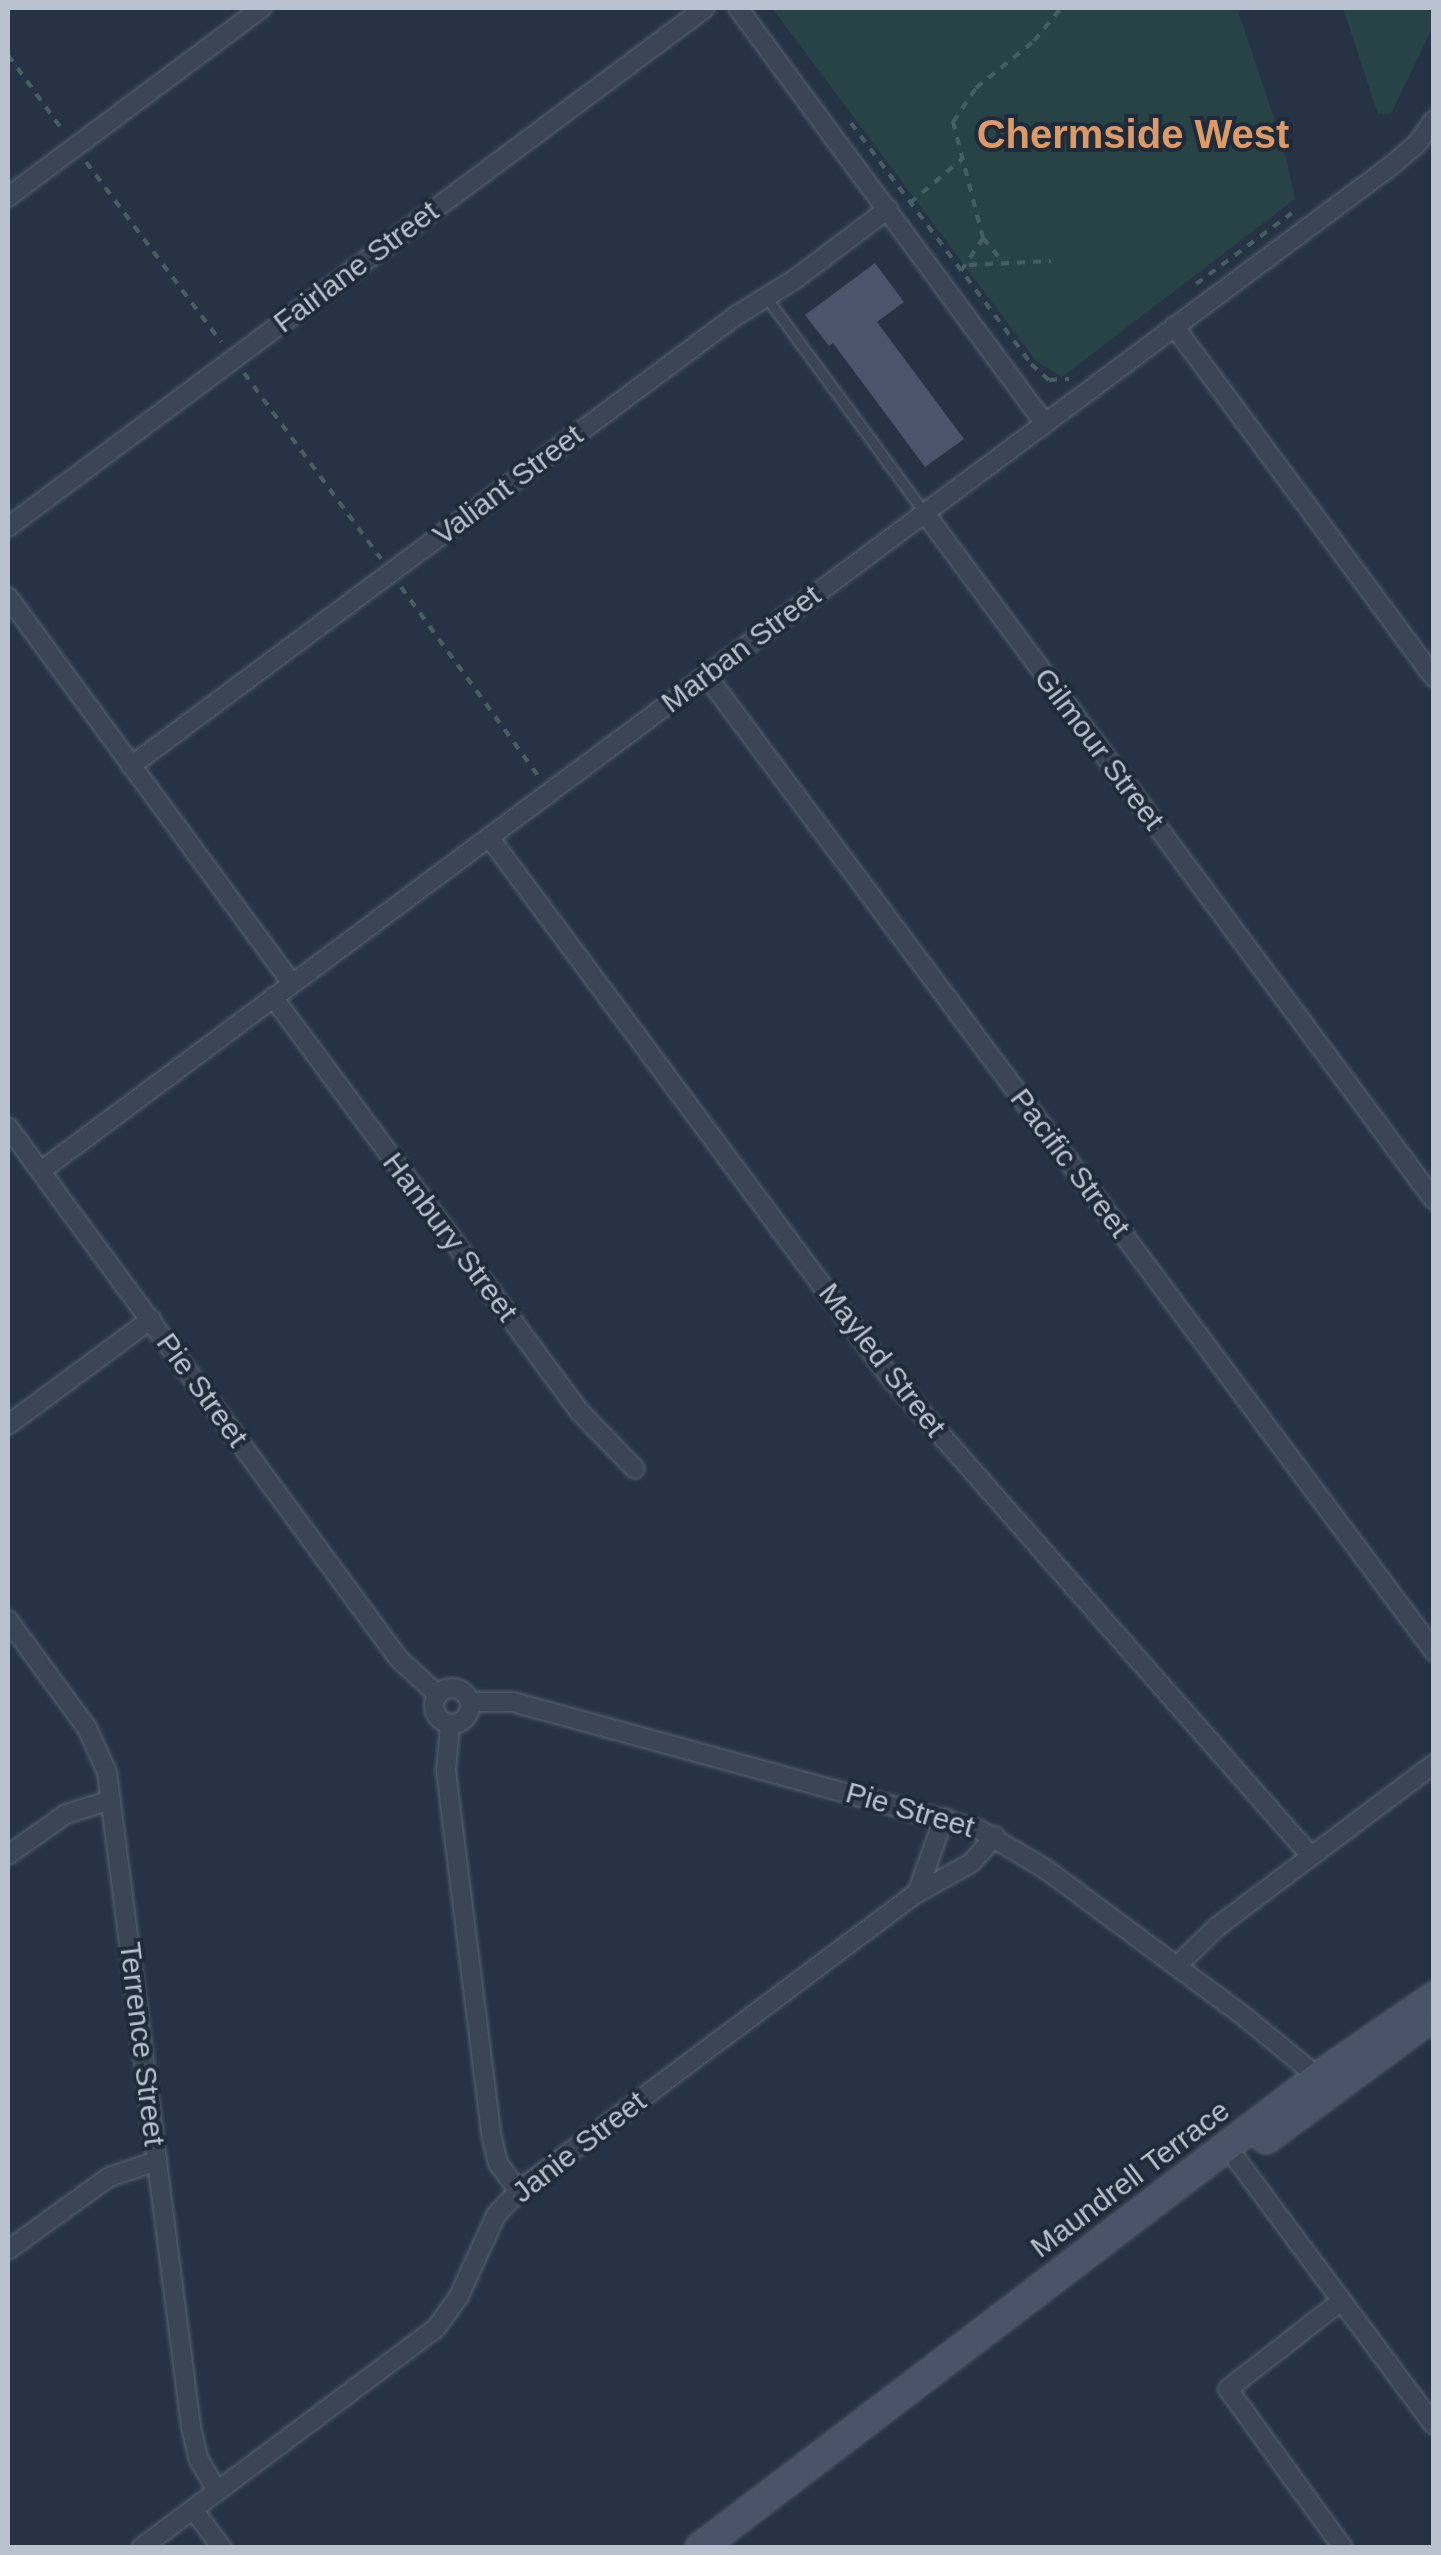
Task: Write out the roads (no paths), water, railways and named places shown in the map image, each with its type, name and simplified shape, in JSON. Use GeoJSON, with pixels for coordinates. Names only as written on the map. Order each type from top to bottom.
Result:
{"type":"FeatureCollection","features":[{"type":"Feature","properties":{"kind":"main road","name":"Maundrell Terrace"},"geometry":{"type":"LineString","coordinates":[[871,2421],[904,2405],[1237,2160],[1434,1997]]}},
{"type":"Feature","properties":{"kind":"main road","name":"Maundrell Terrace"},"geometry":{"type":"LineString","coordinates":[[700,2548],[871,2421],[896,2394],[1326,2084],[1434,2014]]}},
{"type":"Feature","properties":{"kind":"street"},"geometry":{"type":"LineString","coordinates":[[8,197],[262,8]]}},
{"type":"Feature","properties":{"kind":"street","name":"Fairlane Street"},"geometry":{"type":"LineString","coordinates":[[8,527],[705,8]]}},
{"type":"Feature","properties":{"kind":"street"},"geometry":{"type":"LineString","coordinates":[[738,8],[1045,424]]}},
{"type":"Feature","properties":{"kind":"street","name":"Marban Street"},"geometry":{"type":"LineString","coordinates":[[40,1171],[1327,214],[1430,133]]}},
{"type":"Feature","properties":{"kind":"street","name":"Valiant Street"},"geometry":{"type":"LineString","coordinates":[[132,766],[888,209]]}},
{"type":"Feature","properties":{"kind":"street"},"geometry":{"type":"LineString","coordinates":[[1174,326],[1434,676]]}},
{"type":"Feature","properties":{"kind":"street","name":"Gilmour Street"},"geometry":{"type":"LineString","coordinates":[[924,512],[1434,1200]]}},
{"type":"Feature","properties":{"kind":"street"},"geometry":{"type":"LineString","coordinates":[[8,598],[292,983]]}},
{"type":"Feature","properties":{"kind":"street","name":"Pacific Street"},"geometry":{"type":"LineString","coordinates":[[706,675],[1434,1650]]}},
{"type":"Feature","properties":{"kind":"street","name":"Mayled Street"},"geometry":{"type":"LineString","coordinates":[[489,837],[907,1398],[1310,1856]]}},
{"type":"Feature","properties":{"kind":"street","name":"Hanbury Street"},"geometry":{"type":"LineString","coordinates":[[273,998],[580,1412],[635,1468]]}},
{"type":"Feature","properties":{"kind":"street","name":"Pie Street"},"geometry":{"type":"LineString","coordinates":[[8,1127],[399,1660],[438,1695]]}},
{"type":"Feature","properties":{"kind":"street"},"geometry":{"type":"LineString","coordinates":[[8,1424],[151,1320]]}},
{"type":"Feature","properties":{"kind":"street","name":"Terrence Street"},"geometry":{"type":"LineString","coordinates":[[8,1620],[104,1758],[191,2427],[198,2458],[217,2491]]}},
{"type":"Feature","properties":{"kind":"street"},"geometry":{"type":"LineString","coordinates":[[453,1688],[464,1692],[470,1702],[466,1719],[450,1725],[435,1714],[438,1695],[453,1688]]}},
{"type":"Feature","properties":{"kind":"street","name":"Pie Street"},"geometry":{"type":"LineString","coordinates":[[470,1702],[513,1702],[944,1818],[995,1836],[1177,1966],[1326,2084]]}},
{"type":"Feature","properties":{"kind":"street"},"geometry":{"type":"LineString","coordinates":[[450,1725],[446,1770],[492,2138],[498,2164],[518,2191]]}},
{"type":"Feature","properties":{"kind":"street"},"geometry":{"type":"LineString","coordinates":[[1177,1966],[1199,1941],[1434,1764]]}},
{"type":"Feature","properties":{"kind":"street"},"geometry":{"type":"LineString","coordinates":[[8,1855],[66,1814],[111,1800]]}},
{"type":"Feature","properties":{"kind":"street"},"geometry":{"type":"LineString","coordinates":[[918,1893],[944,1818]]}},
{"type":"Feature","properties":{"kind":"street","name":"Janie Street"},"geometry":{"type":"LineString","coordinates":[[141,2548],[436,2328],[459,2296],[496,2215],[518,2191],[918,1893],[970,1863],[995,1836]]}},
{"type":"Feature","properties":{"kind":"street"},"geometry":{"type":"LineString","coordinates":[[1237,2160],[1434,2425]]}},
{"type":"Feature","properties":{"kind":"street"},"geometry":{"type":"LineString","coordinates":[[8,2250],[109,2176],[156,2161]]}},
{"type":"Feature","properties":{"kind":"street"},"geometry":{"type":"LineString","coordinates":[[1341,2301],[1228,2390],[1342,2548]]}},
{"type":"Feature","properties":{"kind":"street"},"geometry":{"type":"LineString","coordinates":[[193,2509],[222,2548]]}},
{"type":"Feature","properties":{"kind":"lane","name":"Gilmour Street"},"geometry":{"type":"LineString","coordinates":[[766,297],[924,512]]}},
{"type":"Feature","properties":{"kind":"district","name":"Chermside West"},"geometry":{"type":"Point","coordinates":[1133,134]}}]}
